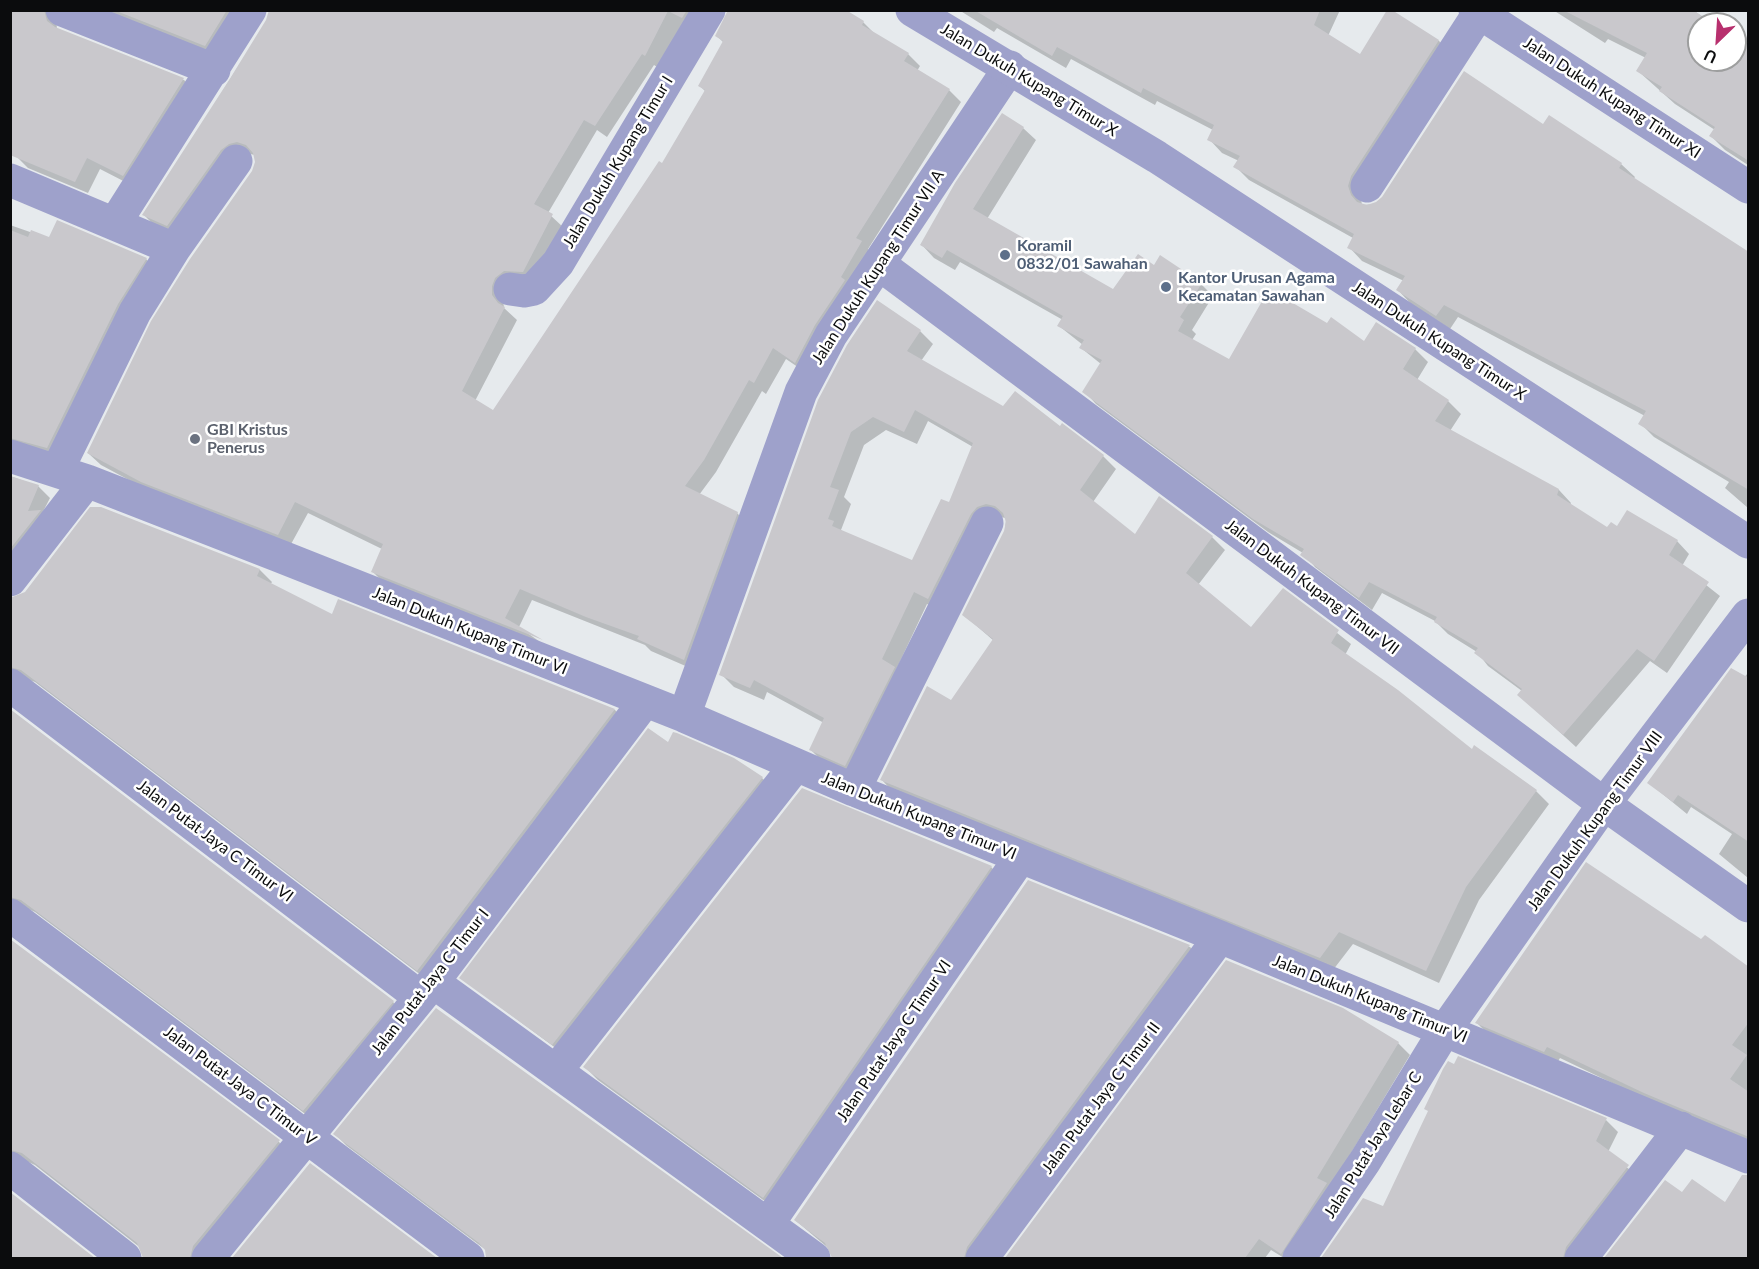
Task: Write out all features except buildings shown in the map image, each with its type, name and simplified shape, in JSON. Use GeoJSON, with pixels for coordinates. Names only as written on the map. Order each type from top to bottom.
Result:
{"type":"FeatureCollection","features":[{"type":"Feature","properties":{"kind":"street"},"geometry":{"type":"LineString","coordinates":[[62,10],[214,70]]}},
{"type":"Feature","properties":{"kind":"street"},"geometry":{"type":"LineString","coordinates":[[115,224],[250,10]]}},
{"type":"Feature","properties":{"kind":"street","name":"Jalan Dukuh Kupang Timur I"},"geometry":{"type":"LineString","coordinates":[[510,289],[524,291],[534,289],[558,263],[709,10]]}},
{"type":"Feature","properties":{"kind":"street","name":"Jalan Dukuh Kupang Timur X"},"geometry":{"type":"LineString","coordinates":[[912,10],[1167,163],[1749,543]]}},
{"type":"Feature","properties":{"kind":"street"},"geometry":{"type":"LineString","coordinates":[[1367,186],[1477,12]]}},
{"type":"Feature","properties":{"kind":"street","name":"Jalan Dukuh Kupang Timur XI"},"geometry":{"type":"LineString","coordinates":[[1477,12],[1749,187]]}},
{"type":"Feature","properties":{"kind":"street","name":"Jalan Dukuh Kupang Timur VII A"},"geometry":{"type":"LineString","coordinates":[[684,716],[801,392],[831,336],[1010,67]]}},
{"type":"Feature","properties":{"kind":"street"},"geometry":{"type":"LineString","coordinates":[[57,471],[135,312],[174,249],[236,161]]}},
{"type":"Feature","properties":{"kind":"street"},"geometry":{"type":"LineString","coordinates":[[10,180],[174,249]]}},
{"type":"Feature","properties":{"kind":"street","name":"Jalan Dukuh Kupang Timur VII"},"geometry":{"type":"LineString","coordinates":[[879,264],[1604,804],[1749,906]]}},
{"type":"Feature","properties":{"kind":"street","name":"Jalan Dukuh Kupang Timur VI"},"geometry":{"type":"LineString","coordinates":[[10,456],[87,481],[645,700],[854,790],[1220,937],[1749,1157]]}},
{"type":"Feature","properties":{"kind":"street"},"geometry":{"type":"LineString","coordinates":[[10,580],[87,481]]}},
{"type":"Feature","properties":{"kind":"street"},"geometry":{"type":"LineString","coordinates":[[854,790],[987,523]]}},
{"type":"Feature","properties":{"kind":"street","name":"Jalan Dukuh Kupang Timur VIII"},"geometry":{"type":"LineString","coordinates":[[1445,1030],[1604,804],[1749,615]]}},
{"type":"Feature","properties":{"kind":"street","name":"Jalan Putat Jaya C Timur VI"},"geometry":{"type":"LineString","coordinates":[[10,685],[427,989],[556,1071],[814,1258]]}},
{"type":"Feature","properties":{"kind":"street","name":"Jalan Putat Jaya C Timur I"},"geometry":{"type":"LineString","coordinates":[[208,1258],[427,989],[645,700]]}},
{"type":"Feature","properties":{"kind":"street"},"geometry":{"type":"LineString","coordinates":[[556,1071],[796,765]]}},
{"type":"Feature","properties":{"kind":"street","name":"Jalan Putat Jaya C Timur VI"},"geometry":{"type":"LineString","coordinates":[[768,1224],[1020,858]]}},
{"type":"Feature","properties":{"kind":"street","name":"Jalan Putat Jaya C Timur V"},"geometry":{"type":"LineString","coordinates":[[10,915],[468,1258]]}},
{"type":"Feature","properties":{"kind":"street","name":"Jalan Putat Jaya C Timur II"},"geometry":{"type":"LineString","coordinates":[[982,1258],[1220,937]]}},
{"type":"Feature","properties":{"kind":"street","name":"Jalan Putat Jaya Lebar C"},"geometry":{"type":"LineString","coordinates":[[1299,1258],[1365,1161],[1445,1030]]}},
{"type":"Feature","properties":{"kind":"street"},"geometry":{"type":"LineString","coordinates":[[1581,1258],[1681,1128]]}},
{"type":"Feature","properties":{"kind":"street"},"geometry":{"type":"LineString","coordinates":[[10,1168],[124,1258]]}},
{"type":"Feature","properties":{"kind":"place","name":"Koramil 0832/01 Sawahan"},"geometry":{"type":"Point","coordinates":[1005,255]}},
{"type":"Feature","properties":{"kind":"place","name":"Kantor Urusan Agama Kecamatan Sawahan"},"geometry":{"type":"Point","coordinates":[1166,287]}},
{"type":"Feature","properties":{"kind":"place","name":"GBI Kristus Penerus"},"geometry":{"type":"Point","coordinates":[195,439]}}]}
